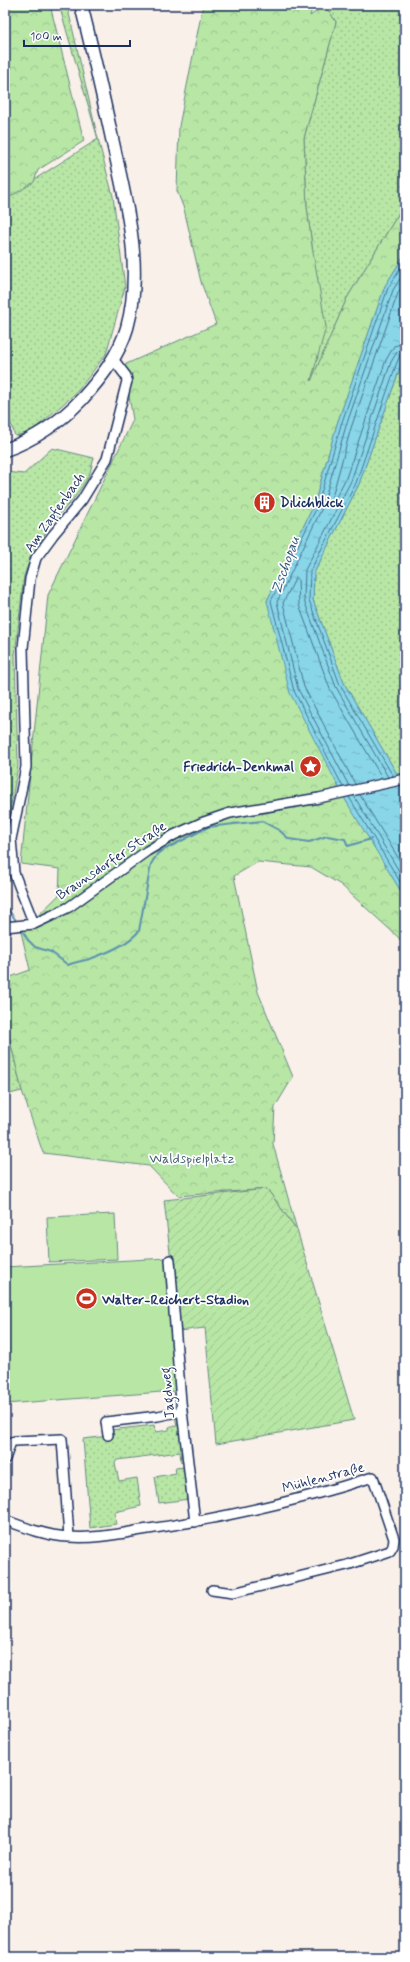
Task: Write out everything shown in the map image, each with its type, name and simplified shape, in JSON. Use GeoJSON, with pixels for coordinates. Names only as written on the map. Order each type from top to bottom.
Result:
{"type":"FeatureCollection","features":[{"type":"Feature","properties":{"kind":"main road"},"geometry":{"type":"LineString","coordinates":[[5,450],[34,438],[48,429],[75,406],[96,383],[113,359],[126,328],[132,296],[134,264],[132,242],[119,168],[81,5]]}},
{"type":"Feature","properties":{"kind":"street","name":"Am Zapfenbach"},"geometry":{"type":"LineString","coordinates":[[30,925],[14,873],[11,839],[26,767],[23,648],[30,579],[36,558],[53,534],[82,500],[107,458],[127,381],[126,376],[113,359]]}},
{"type":"Feature","properties":{"kind":"street","name":"Braunsdorfer Straße"},"geometry":{"type":"LineString","coordinates":[[8,927],[30,925],[69,907],[136,858],[187,828],[230,813],[327,796],[405,779]]}},
{"type":"Feature","properties":{"kind":"street","name":"Jagdweg"},"geometry":{"type":"LineString","coordinates":[[170,1260],[182,1411],[196,1522]]}},
{"type":"Feature","properties":{"kind":"street"},"geometry":{"type":"LineString","coordinates":[[108,1435],[106,1422],[158,1416],[182,1411]]}},
{"type":"Feature","properties":{"kind":"street"},"geometry":{"type":"LineString","coordinates":[[5,1459],[11,1442],[62,1439],[69,1537]]}},
{"type":"Feature","properties":{"kind":"street","name":"Mühlenstraße"},"geometry":{"type":"LineString","coordinates":[[5,1520],[50,1535],[69,1537],[105,1536],[196,1522],[315,1494],[374,1477],[394,1539],[393,1546],[388,1552],[347,1565],[233,1593],[212,1590]]}},
{"type":"Feature","properties":{"kind":"green space"},"geometry":{"type":"Polygon","coordinates":[[[5,5],[50,5],[84,141],[38,170],[34,182],[5,200],[5,5]]]}},
{"type":"Feature","properties":{"kind":"green space"},"geometry":{"type":"Polygon","coordinates":[[[59,5],[67,5],[98,139],[59,5]]]}},
{"type":"Feature","properties":{"kind":"green space","name":"Waldspielplatz"},"geometry":{"type":"Polygon","coordinates":[[[203,5],[313,5],[310,16],[325,5],[336,22],[304,138],[307,207],[326,327],[311,381],[347,298],[405,203],[405,254],[385,286],[337,424],[314,505],[267,601],[338,786],[405,898],[405,946],[398,937],[341,885],[311,867],[258,862],[234,876],[258,992],[293,1077],[275,1107],[273,1144],[297,1230],[267,1189],[178,1196],[149,1166],[43,1153],[22,1091],[5,1019],[5,979],[30,970],[21,932],[59,895],[60,869],[21,864],[48,595],[133,420],[124,365],[216,324],[201,282],[184,209],[177,191],[179,126],[203,5]]]}},
{"type":"Feature","properties":{"kind":"green space"},"geometry":{"type":"Polygon","coordinates":[[[325,5],[405,5],[405,203],[347,298],[310,385],[312,246],[307,207],[304,138],[336,22],[325,5]]]}},
{"type":"Feature","properties":{"kind":"green space"},"geometry":{"type":"Polygon","coordinates":[[[98,139],[113,196],[125,287],[106,354],[77,392],[31,432],[15,436],[5,406],[5,198],[98,139]]]}},
{"type":"Feature","properties":{"kind":"green space"},"geometry":{"type":"Polygon","coordinates":[[[405,354],[405,773],[397,774],[344,683],[313,600],[314,573],[359,484],[405,354]]]}},
{"type":"Feature","properties":{"kind":"green space"},"geometry":{"type":"Polygon","coordinates":[[[52,448],[94,458],[89,476],[75,497],[51,524],[32,555],[24,576],[15,655],[18,766],[5,837],[5,472],[24,474],[52,448]]]}},
{"type":"Feature","properties":{"kind":"green space"},"geometry":{"type":"Polygon","coordinates":[[[5,1019],[22,1091],[5,1095],[5,1019]]]}},
{"type":"Feature","properties":{"kind":"green space"},"geometry":{"type":"Polygon","coordinates":[[[267,1189],[297,1230],[354,1420],[216,1444],[205,1328],[179,1331],[164,1200],[267,1189]]]}},
{"type":"Feature","properties":{"kind":"green space"},"geometry":{"type":"Polygon","coordinates":[[[115,1214],[117,1259],[49,1262],[47,1217],[115,1214]]]}},
{"type":"Feature","properties":{"kind":"green space","name":"Walter-Reichert-Stadion"},"geometry":{"type":"Polygon","coordinates":[[[167,1258],[175,1391],[5,1404],[5,1267],[167,1258]]]}},
{"type":"Feature","properties":{"kind":"green space"},"geometry":{"type":"Polygon","coordinates":[[[180,1414],[185,1462],[181,1462],[180,1452],[117,1460],[115,1463],[119,1481],[137,1478],[141,1506],[115,1512],[116,1524],[90,1528],[83,1439],[109,1436],[110,1430],[154,1425],[156,1432],[169,1430],[169,1427],[177,1426],[175,1416],[180,1414]]]}},
{"type":"Feature","properties":{"kind":"green space"},"geometry":{"type":"Polygon","coordinates":[[[185,1467],[189,1499],[159,1503],[155,1477],[176,1473],[175,1468],[185,1467]]]}},
{"type":"Feature","properties":{"kind":"water","name":"Zschopau"},"geometry":{"type":"Polygon","coordinates":[[[405,254],[405,354],[359,484],[314,573],[313,600],[344,683],[397,774],[405,799],[405,898],[346,801],[290,693],[267,601],[314,505],[337,424],[385,286],[405,254]]]}},
{"type":"Feature","properties":{"kind":"pier"},"geometry":{"type":"Polygon","coordinates":[[[399,775],[402,786],[343,798],[337,788],[399,775]]]}},
{"type":"Feature","properties":{"kind":"waterway"},"geometry":{"type":"LineString","coordinates":[[20,927],[28,940],[35,947],[51,952],[68,965],[106,953],[118,947],[139,931],[151,864],[158,853],[208,827],[262,821],[279,830],[289,839],[309,842],[327,836],[345,839],[348,846],[371,839]]}},
{"type":"Feature","properties":{"kind":"waterway"},"geometry":{"type":"LineString","coordinates":[[5,905],[17,922]]}},
{"type":"Feature","properties":{"kind":"place","name":"Dilichblick"},"geometry":{"type":"Point","coordinates":[264,502]}},
{"type":"Feature","properties":{"kind":"place","name":"Friedrich-Denkmal"},"geometry":{"type":"Point","coordinates":[310,766]}},
{"type":"Feature","properties":{"kind":"place","name":"Walter-Reichert-Stadion"},"geometry":{"type":"Point","coordinates":[87,1299]}}]}
